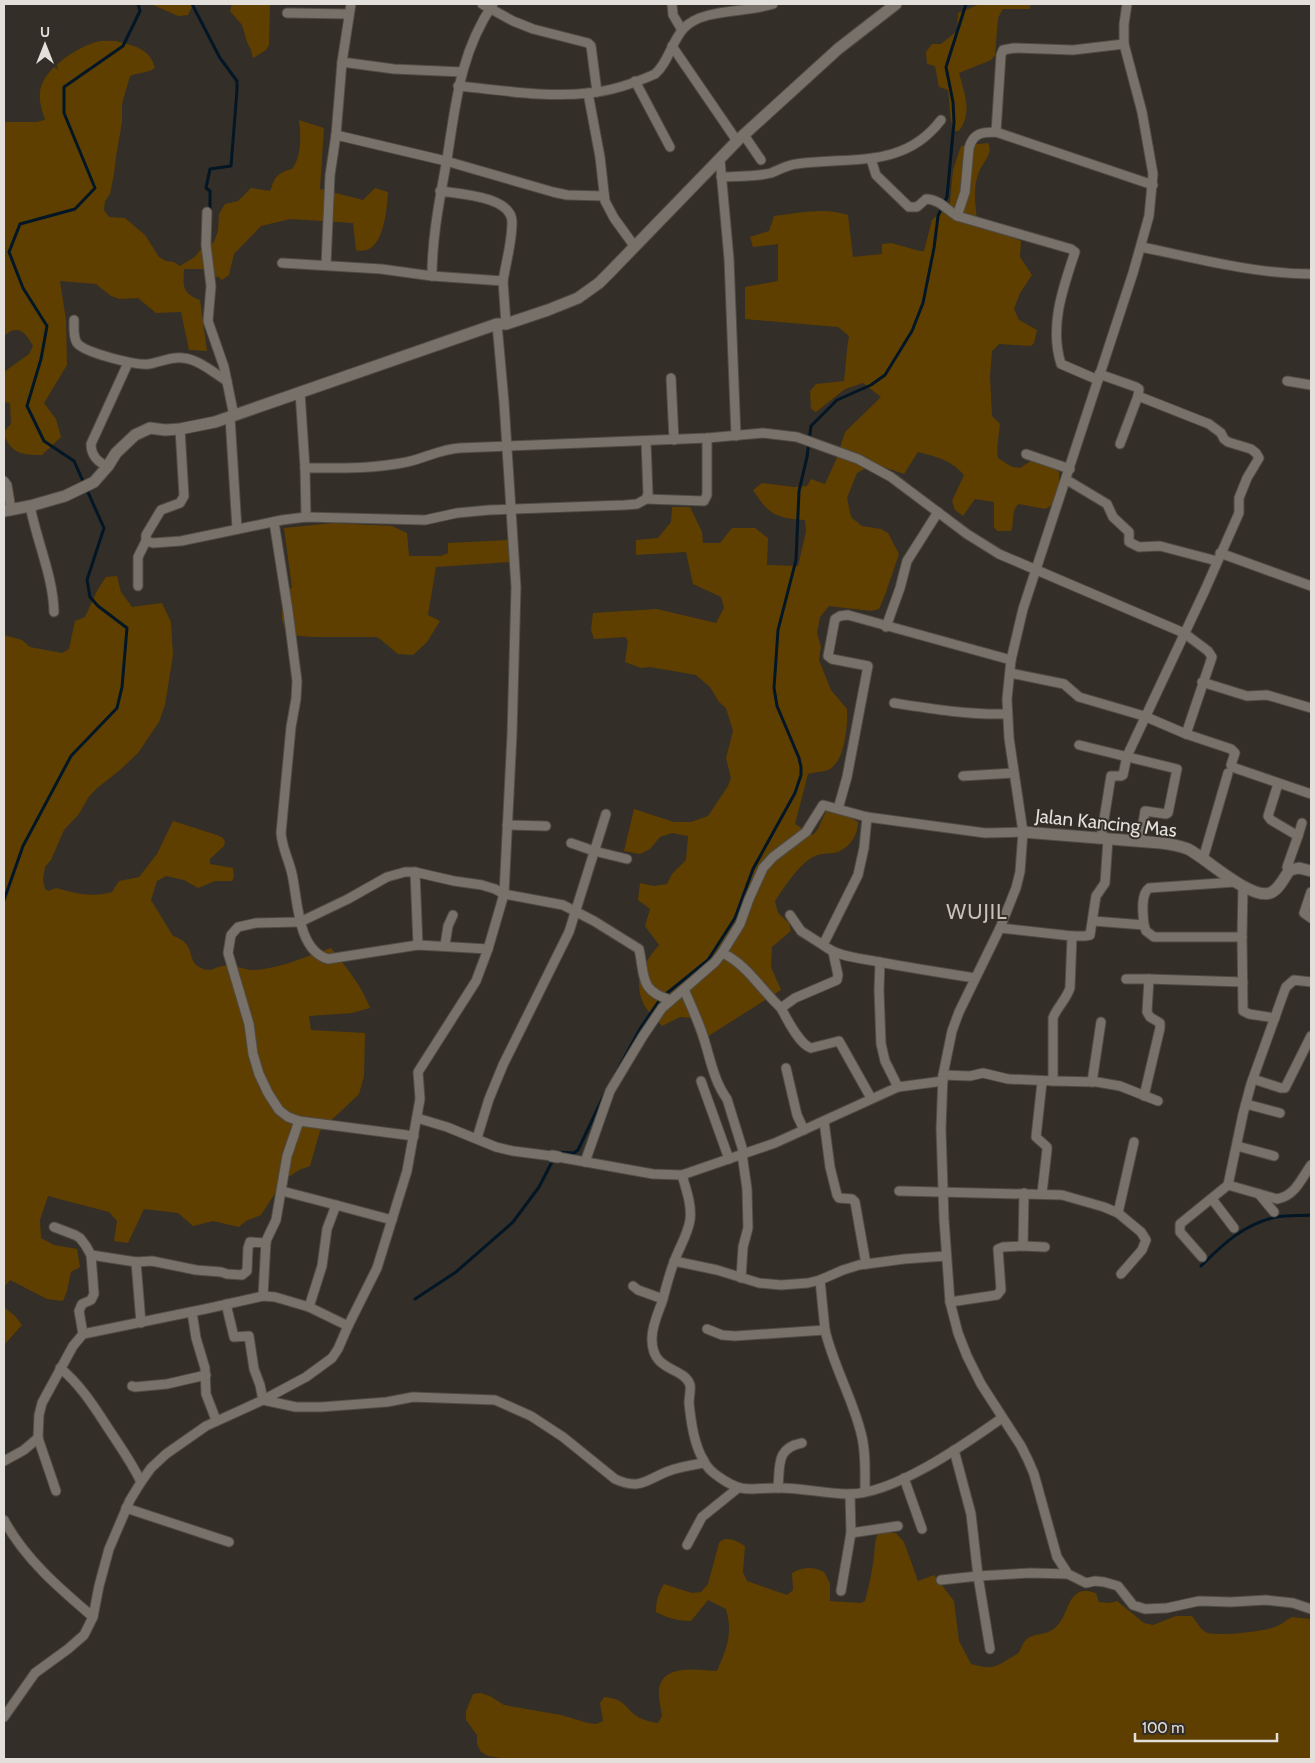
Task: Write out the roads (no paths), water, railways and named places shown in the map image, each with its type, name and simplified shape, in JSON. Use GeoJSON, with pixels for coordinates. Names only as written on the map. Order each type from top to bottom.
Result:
{"type":"FeatureCollection","features":[{"type":"Feature","properties":{"kind":"street"},"geometry":{"type":"LineString","coordinates":[[326,265],[330,175],[336,135],[342,62],[351,4]]}},
{"type":"Feature","properties":{"kind":"street"},"geometry":{"type":"LineString","coordinates":[[672,4],[673,15],[682,30]]}},
{"type":"Feature","properties":{"kind":"street"},"geometry":{"type":"LineString","coordinates":[[458,86],[551,94],[592,93],[655,74],[661,69],[672,46],[688,24],[702,18],[773,4]]}},
{"type":"Feature","properties":{"kind":"street"},"geometry":{"type":"LineString","coordinates":[[4,481],[7,485],[7,510],[30,506],[65,496],[94,482],[116,453],[135,435],[150,428],[180,429],[232,417],[300,392],[548,310],[578,298],[599,283],[635,248],[658,221],[740,138],[838,49],[896,4]]}},
{"type":"Feature","properties":{"kind":"street"},"geometry":{"type":"LineString","coordinates":[[1068,1574],[1057,1557],[1034,1474],[1028,1460],[1012,1431],[981,1384],[958,1333],[950,1302],[946,1256],[941,1129],[943,1078],[956,1022],[1000,928],[1016,888],[1020,866],[1023,832],[1007,714],[1010,673],[1021,617],[1067,480],[1150,216],[1153,185],[1151,165],[1142,112],[1124,44],[1127,4]]}},
{"type":"Feature","properties":{"kind":"street"},"geometry":{"type":"LineString","coordinates":[[432,276],[432,249],[458,86],[489,5],[513,21],[533,29],[588,43],[591,46],[592,93],[604,196],[609,209],[635,248]]}},
{"type":"Feature","properties":{"kind":"street"},"geometry":{"type":"LineString","coordinates":[[287,14],[349,14]]}},
{"type":"Feature","properties":{"kind":"street"},"geometry":{"type":"LineString","coordinates":[[996,132],[1001,55],[1003,50],[1014,48],[1072,50],[1124,44]]}},
{"type":"Feature","properties":{"kind":"street"},"geometry":{"type":"LineString","coordinates":[[672,46],[740,138],[761,160]]}},
{"type":"Feature","properties":{"kind":"street"},"geometry":{"type":"LineString","coordinates":[[342,62],[394,69],[462,72]]}},
{"type":"Feature","properties":{"kind":"street"},"geometry":{"type":"LineString","coordinates":[[635,81],[670,147]]}},
{"type":"Feature","properties":{"kind":"street"},"geometry":{"type":"LineString","coordinates":[[721,177],[756,176],[795,164],[882,158],[914,145],[932,132],[941,120]]}},
{"type":"Feature","properties":{"kind":"street"},"geometry":{"type":"LineString","coordinates":[[953,213],[965,192],[971,142],[981,132],[996,132],[1153,185]]}},
{"type":"Feature","properties":{"kind":"street"},"geometry":{"type":"LineString","coordinates":[[336,135],[446,161],[553,192],[567,195],[604,196]]}},
{"type":"Feature","properties":{"kind":"street"},"geometry":{"type":"LineString","coordinates":[[870,159],[876,175],[909,207],[917,207],[926,199],[938,201],[953,213],[1071,248],[1075,252],[1057,317],[1058,348],[1061,364],[1139,389],[1120,444]]}},
{"type":"Feature","properties":{"kind":"street"},"geometry":{"type":"LineString","coordinates":[[720,160],[729,259],[736,436]]}},
{"type":"Feature","properties":{"kind":"street"},"geometry":{"type":"LineString","coordinates":[[4,1717],[35,1673],[84,1635],[93,1617],[98,1586],[109,1549],[126,1508],[151,1468],[166,1454],[216,1420],[262,1400],[306,1377],[332,1358],[338,1350],[377,1268],[407,1172],[421,1093],[417,1076],[418,1072],[476,982],[504,894],[516,616],[501,324],[503,281],[512,223],[508,212],[494,201],[440,191]]}},
{"type":"Feature","properties":{"kind":"street"},"geometry":{"type":"LineString","coordinates":[[207,212],[206,245],[211,286],[208,321],[224,367],[232,417],[237,530]]}},
{"type":"Feature","properties":{"kind":"street"},"geometry":{"type":"LineString","coordinates":[[1141,248],[1268,271],[1311,274]]}},
{"type":"Feature","properties":{"kind":"street"},"geometry":{"type":"LineString","coordinates":[[282,263],[381,269],[432,276],[503,281]]}},
{"type":"Feature","properties":{"kind":"street"},"geometry":{"type":"LineString","coordinates":[[74,320],[75,338],[78,344],[89,350],[128,363],[149,364],[176,357],[185,358],[227,381]]}},
{"type":"Feature","properties":{"kind":"street"},"geometry":{"type":"LineString","coordinates":[[108,466],[105,466],[94,457],[91,451],[91,444],[128,363]]}},
{"type":"Feature","properties":{"kind":"street"},"geometry":{"type":"LineString","coordinates":[[672,378],[674,440]]}},
{"type":"Feature","properties":{"kind":"street"},"geometry":{"type":"LineString","coordinates":[[1287,381],[1311,385]]}},
{"type":"Feature","properties":{"kind":"street"},"geometry":{"type":"LineString","coordinates":[[300,392],[306,517]]}},
{"type":"Feature","properties":{"kind":"street"},"geometry":{"type":"LineString","coordinates":[[1000,928],[1088,936],[1096,896],[1105,883],[1104,839],[1111,776],[1123,775],[1126,756],[1238,513],[1239,498],[1247,478],[1259,458],[1251,449],[1228,442],[1221,433],[1209,424],[1138,396]]}},
{"type":"Feature","properties":{"kind":"street"},"geometry":{"type":"LineString","coordinates":[[138,586],[138,557],[146,541],[146,535],[158,513],[161,510],[180,504],[184,496],[180,429]]}},
{"type":"Feature","properties":{"kind":"street"},"geometry":{"type":"LineString","coordinates":[[305,468],[375,467],[408,462],[451,448],[625,440],[674,440],[772,434],[811,441],[858,459],[891,477],[967,534],[999,554],[1184,633],[1211,654],[1212,657],[1186,734]]}},
{"type":"Feature","properties":{"kind":"street"},"geometry":{"type":"LineString","coordinates":[[146,541],[153,543],[181,541],[306,517],[425,520],[462,512],[510,508],[625,505],[636,504],[646,499],[704,501],[707,495],[707,438]]}},
{"type":"Feature","properties":{"kind":"street"},"geometry":{"type":"LineString","coordinates":[[646,441],[648,487],[646,499]]}},
{"type":"Feature","properties":{"kind":"street"},"geometry":{"type":"LineString","coordinates":[[1026,454],[1070,469]]}},
{"type":"Feature","properties":{"kind":"street"},"geometry":{"type":"LineString","coordinates":[[1067,480],[1107,504],[1114,516],[1129,532],[1129,542],[1139,547],[1160,546],[1218,557],[1311,586]]}},
{"type":"Feature","properties":{"kind":"street"},"geometry":{"type":"LineString","coordinates":[[30,506],[34,530],[51,582],[54,612]]}},
{"type":"Feature","properties":{"kind":"street"},"geometry":{"type":"LineString","coordinates":[[886,627],[908,561],[938,512]]}},
{"type":"Feature","properties":{"kind":"street"},"geometry":{"type":"LineString","coordinates":[[274,522],[297,680],[296,699],[290,727],[281,833],[282,843],[292,873],[300,922],[310,945],[322,957],[328,959],[418,945],[488,948]]}},
{"type":"Feature","properties":{"kind":"street"},"geometry":{"type":"LineString","coordinates":[[838,809],[847,777],[868,666],[832,659],[828,656],[835,619],[848,615],[886,627],[1012,660]]}},
{"type":"Feature","properties":{"kind":"street"},"geometry":{"type":"LineString","coordinates":[[1010,673],[1064,684],[1078,697],[1144,716],[1186,734],[1231,749],[1235,753],[1231,766],[1311,794]]}},
{"type":"Feature","properties":{"kind":"street"},"geometry":{"type":"LineString","coordinates":[[1202,682],[1247,696],[1274,697],[1311,708]]}},
{"type":"Feature","properties":{"kind":"street"},"geometry":{"type":"LineString","coordinates":[[894,703],[986,715],[1007,714]]}},
{"type":"Feature","properties":{"kind":"street"},"geometry":{"type":"LineString","coordinates":[[1078,745],[1177,770],[1168,813],[1145,812],[1140,842]]}},
{"type":"Feature","properties":{"kind":"street"},"geometry":{"type":"LineString","coordinates":[[963,776],[1014,773]]}},
{"type":"Feature","properties":{"kind":"street"},"geometry":{"type":"LineString","coordinates":[[1204,859],[1228,773]]}},
{"type":"Feature","properties":{"kind":"street"},"geometry":{"type":"LineString","coordinates":[[1278,784],[1268,816],[1298,836]]}},
{"type":"Feature","properties":{"kind":"street"},"geometry":{"type":"LineString","coordinates":[[585,1162],[610,1091],[643,1036],[662,1008],[715,962],[722,953],[740,924],[763,868],[806,832],[822,805],[867,817],[985,833],[1023,832]]}},
{"type":"Feature","properties":{"kind":"street"},"geometry":{"type":"LineString","coordinates":[[477,1138],[489,1099],[503,1065],[561,950],[606,814]]}},
{"type":"Feature","properties":{"kind":"street"},"geometry":{"type":"LineString","coordinates":[[823,945],[858,875],[864,848],[867,817]]}},
{"type":"Feature","properties":{"kind":"street"},"geometry":{"type":"LineString","coordinates":[[1302,823],[1287,867],[1290,870],[1299,868],[1311,871]]}},
{"type":"Feature","properties":{"kind":"street"},"geometry":{"type":"LineString","coordinates":[[507,824],[546,826]]}},
{"type":"Feature","properties":{"kind":"street","name":"Jalan Kancing Mas"},"geometry":{"type":"LineString","coordinates":[[1023,832],[1181,847],[1204,859],[1239,884],[1265,894],[1275,890],[1290,870]]}},
{"type":"Feature","properties":{"kind":"street"},"geometry":{"type":"LineString","coordinates":[[571,843],[627,859]]}},
{"type":"Feature","properties":{"kind":"street"},"geometry":{"type":"LineString","coordinates":[[414,872],[418,945]]}},
{"type":"Feature","properties":{"kind":"street"},"geometry":{"type":"LineString","coordinates":[[414,1136],[299,1121],[288,1117],[279,1110],[259,1074],[253,1054],[249,1024],[228,953],[229,940],[234,930],[244,925],[256,923],[300,922],[348,899],[387,876],[414,872],[482,885],[504,894],[563,905],[639,949],[642,976],[646,985],[650,991],[671,1000]]}},
{"type":"Feature","properties":{"kind":"street"},"geometry":{"type":"LineString","coordinates":[[1242,936],[1154,937],[1146,931],[1144,925],[1144,895],[1146,890],[1150,888],[1239,884],[1242,936],[1243,1011],[1249,1014],[1275,1018]]}},
{"type":"Feature","properties":{"kind":"street"},"geometry":{"type":"LineString","coordinates":[[1311,892],[1304,913],[1311,918]]}},
{"type":"Feature","properties":{"kind":"street"},"geometry":{"type":"LineString","coordinates":[[445,945],[448,926],[453,915]]}},
{"type":"Feature","properties":{"kind":"street"},"geometry":{"type":"LineString","coordinates":[[790,915],[801,931],[833,952],[976,978]]}},
{"type":"Feature","properties":{"kind":"street"},"geometry":{"type":"LineString","coordinates":[[1092,921],[1144,925]]}},
{"type":"Feature","properties":{"kind":"street"},"geometry":{"type":"LineString","coordinates":[[1053,1082],[1053,1018],[1055,1012],[1068,996],[1070,988],[1072,936]]}},
{"type":"Feature","properties":{"kind":"street"},"geometry":{"type":"LineString","coordinates":[[781,1008],[796,998],[836,980],[838,975],[833,952]]}},
{"type":"Feature","properties":{"kind":"street"},"geometry":{"type":"LineString","coordinates":[[722,953],[733,957],[745,968],[781,1008],[802,1042],[808,1047],[839,1042],[871,1098]]}},
{"type":"Feature","properties":{"kind":"street"},"geometry":{"type":"LineString","coordinates":[[880,962],[881,1044],[885,1061],[898,1087]]}},
{"type":"Feature","properties":{"kind":"street"},"geometry":{"type":"LineString","coordinates":[[1126,979],[1243,982]]}},
{"type":"Feature","properties":{"kind":"street"},"geometry":{"type":"LineString","coordinates":[[1144,1096],[1160,1028],[1160,1023],[1150,1017],[1147,1012],[1148,979]]}},
{"type":"Feature","properties":{"kind":"street"},"geometry":{"type":"LineString","coordinates":[[1202,1257],[1180,1232],[1180,1224],[1228,1185],[1253,1079],[1284,992],[1294,980],[1311,982]]}},
{"type":"Feature","properties":{"kind":"street"},"geometry":{"type":"LineString","coordinates":[[684,989],[702,1033],[713,1072],[727,1100],[743,1154],[747,1189],[748,1232],[743,1247],[741,1278]]}},
{"type":"Feature","properties":{"kind":"street"},"geometry":{"type":"LineString","coordinates":[[1092,1082],[1101,1022]]}},
{"type":"Feature","properties":{"kind":"street"},"geometry":{"type":"LineString","coordinates":[[1253,1079],[1285,1088],[1311,1036]]}},
{"type":"Feature","properties":{"kind":"street"},"geometry":{"type":"LineString","coordinates":[[786,1068],[797,1115],[804,1130]]}},
{"type":"Feature","properties":{"kind":"street"},"geometry":{"type":"LineString","coordinates":[[416,1118],[514,1151],[653,1174],[682,1175],[804,1130],[898,1087],[943,1078],[983,1073],[1008,1079],[1042,1082],[1092,1082],[1120,1086],[1158,1101]]}},
{"type":"Feature","properties":{"kind":"street"},"geometry":{"type":"LineString","coordinates":[[701,1081],[729,1159]]}},
{"type":"Feature","properties":{"kind":"street"},"geometry":{"type":"LineString","coordinates":[[1042,1082],[1036,1137],[1047,1147],[1042,1193]]}},
{"type":"Feature","properties":{"kind":"street"},"geometry":{"type":"LineString","coordinates":[[1246,1104],[1280,1113]]}},
{"type":"Feature","properties":{"kind":"street"},"geometry":{"type":"LineString","coordinates":[[262,1296],[266,1243],[276,1220],[287,1156],[299,1121]]}},
{"type":"Feature","properties":{"kind":"street"},"geometry":{"type":"LineString","coordinates":[[824,1121],[837,1195],[839,1198],[852,1199],[855,1202],[866,1264]]}},
{"type":"Feature","properties":{"kind":"street"},"geometry":{"type":"LineString","coordinates":[[1118,1213],[1134,1142]]}},
{"type":"Feature","properties":{"kind":"street"},"geometry":{"type":"LineString","coordinates":[[1237,1146],[1274,1156]]}},
{"type":"Feature","properties":{"kind":"street"},"geometry":{"type":"LineString","coordinates":[[1228,1185],[1277,1199],[1290,1195],[1311,1165]]}},
{"type":"Feature","properties":{"kind":"street"},"geometry":{"type":"LineString","coordinates":[[682,1175],[689,1204],[690,1219],[674,1261],[654,1325],[652,1345],[658,1361],[687,1379],[690,1385],[689,1401],[695,1438],[704,1463],[713,1473],[738,1488],[778,1488],[850,1494],[892,1484],[954,1450],[1002,1418]]}},
{"type":"Feature","properties":{"kind":"street"},"geometry":{"type":"LineString","coordinates":[[899,1191],[1042,1193],[1062,1195],[1118,1213],[1141,1232],[1146,1240],[1142,1250],[1121,1274]]}},
{"type":"Feature","properties":{"kind":"street"},"geometry":{"type":"LineString","coordinates":[[282,1192],[392,1220]]}},
{"type":"Feature","properties":{"kind":"street"},"geometry":{"type":"LineString","coordinates":[[1022,1246],[1024,1193]]}},
{"type":"Feature","properties":{"kind":"street"},"geometry":{"type":"LineString","coordinates":[[1259,1194],[1274,1212]]}},
{"type":"Feature","properties":{"kind":"street"},"geometry":{"type":"LineString","coordinates":[[1212,1199],[1234,1228]]}},
{"type":"Feature","properties":{"kind":"street"},"geometry":{"type":"LineString","coordinates":[[309,1307],[322,1266],[326,1229],[336,1205]]}},
{"type":"Feature","properties":{"kind":"street"},"geometry":{"type":"LineString","coordinates":[[54,1227],[80,1238],[91,1255],[94,1294],[90,1300],[79,1307],[79,1317],[84,1334]]}},
{"type":"Feature","properties":{"kind":"street"},"geometry":{"type":"LineString","coordinates":[[91,1255],[136,1262],[152,1261],[190,1269],[213,1270],[227,1274],[242,1275],[247,1272],[249,1244],[252,1242],[266,1243]]}},
{"type":"Feature","properties":{"kind":"street"},"geometry":{"type":"LineString","coordinates":[[950,1302],[997,1295],[1001,1290],[998,1249],[1022,1246],[1045,1247]]}},
{"type":"Feature","properties":{"kind":"street"},"geometry":{"type":"LineString","coordinates":[[674,1261],[717,1270],[759,1283],[781,1285],[808,1283],[866,1264],[946,1256]]}},
{"type":"Feature","properties":{"kind":"street"},"geometry":{"type":"LineString","coordinates":[[136,1262],[141,1323]]}},
{"type":"Feature","properties":{"kind":"street"},"geometry":{"type":"LineString","coordinates":[[820,1280],[825,1330],[831,1352],[862,1433],[865,1491]]}},
{"type":"Feature","properties":{"kind":"street"},"geometry":{"type":"LineString","coordinates":[[633,1286],[638,1290],[663,1299]]}},
{"type":"Feature","properties":{"kind":"street"},"geometry":{"type":"LineString","coordinates":[[56,1491],[38,1438],[40,1410],[60,1368],[73,1346],[84,1334],[262,1296],[275,1297],[309,1307],[348,1326]]}},
{"type":"Feature","properties":{"kind":"street"},"geometry":{"type":"LineString","coordinates":[[226,1304],[234,1337],[249,1336],[254,1369],[260,1385],[262,1400]]}},
{"type":"Feature","properties":{"kind":"street"},"geometry":{"type":"LineString","coordinates":[[192,1312],[206,1376],[206,1394],[216,1420]]}},
{"type":"Feature","properties":{"kind":"street"},"geometry":{"type":"LineString","coordinates":[[707,1329],[722,1335],[734,1336],[825,1330]]}},
{"type":"Feature","properties":{"kind":"street"},"geometry":{"type":"LineString","coordinates":[[60,1368],[73,1378],[86,1394],[132,1464],[141,1482]]}},
{"type":"Feature","properties":{"kind":"street"},"geometry":{"type":"LineString","coordinates":[[132,1386],[167,1384],[206,1376]]}},
{"type":"Feature","properties":{"kind":"street"},"geometry":{"type":"LineString","coordinates":[[262,1400],[296,1406],[321,1407],[387,1402],[413,1397],[484,1399],[507,1404],[531,1416],[563,1437],[615,1479],[624,1483],[646,1483],[667,1472],[704,1463]]}},
{"type":"Feature","properties":{"kind":"street"},"geometry":{"type":"LineString","coordinates":[[4,1461],[24,1450],[38,1438]]}},
{"type":"Feature","properties":{"kind":"street"},"geometry":{"type":"LineString","coordinates":[[778,1488],[781,1456],[792,1445],[802,1443]]}},
{"type":"Feature","properties":{"kind":"street"},"geometry":{"type":"LineString","coordinates":[[954,1450],[971,1514],[978,1576],[990,1649]]}},
{"type":"Feature","properties":{"kind":"street"},"geometry":{"type":"LineString","coordinates":[[904,1478],[922,1529]]}},
{"type":"Feature","properties":{"kind":"street"},"geometry":{"type":"LineString","coordinates":[[687,1545],[702,1517],[738,1488]]}},
{"type":"Feature","properties":{"kind":"street"},"geometry":{"type":"LineString","coordinates":[[841,1591],[851,1534],[850,1494]]}},
{"type":"Feature","properties":{"kind":"street"},"geometry":{"type":"LineString","coordinates":[[126,1508],[229,1542]]}},
{"type":"Feature","properties":{"kind":"street"},"geometry":{"type":"LineString","coordinates":[[4,1520],[11,1534],[55,1585],[93,1617]]}},
{"type":"Feature","properties":{"kind":"street"},"geometry":{"type":"LineString","coordinates":[[851,1534],[898,1526]]}},
{"type":"Feature","properties":{"kind":"street"},"geometry":{"type":"LineString","coordinates":[[942,1580],[1031,1573],[1068,1574],[1086,1583],[1095,1581],[1118,1586],[1133,1605],[1145,1609],[1167,1608],[1199,1601],[1245,1602],[1266,1600],[1311,1609]]}},
{"type":"Feature","properties":{"kind":"waterway"},"geometry":{"type":"LineString","coordinates":[[4,900],[23,846],[71,756],[117,708],[122,687],[127,628],[98,606],[90,597],[87,580],[104,528],[74,461],[44,441],[27,406],[41,359],[47,326],[23,288],[9,252],[20,224],[75,209],[95,188],[64,113],[64,87],[123,46],[140,11],[138,4]]}},
{"type":"Feature","properties":{"kind":"waterway"},"geometry":{"type":"LineString","coordinates":[[192,4],[220,58],[237,81],[231,166],[210,169],[206,188],[210,191],[210,211]]}},
{"type":"Feature","properties":{"kind":"waterway"},"geometry":{"type":"LineString","coordinates":[[615,1075],[640,1029],[661,998],[708,960],[735,918],[753,869],[795,793],[801,775],[799,758],[777,706],[774,688],[778,630],[796,560],[799,491],[807,457],[811,426],[837,400],[871,385],[885,375],[912,331],[923,303],[938,216],[947,197],[954,122],[953,102],[946,67],[966,4]]}},
{"type":"Feature","properties":{"kind":"waterway"},"geometry":{"type":"LineString","coordinates":[[557,1152],[574,1153],[578,1150],[606,1091]]}},
{"type":"Feature","properties":{"kind":"waterway"},"geometry":{"type":"LineString","coordinates":[[415,1299],[456,1272],[513,1222],[539,1187],[553,1160]]}},
{"type":"Feature","properties":{"kind":"waterway"},"geometry":{"type":"LineString","coordinates":[[1201,1266],[1235,1236],[1264,1220],[1285,1216],[1311,1215]]}},
{"type":"Feature","properties":{"kind":"district","name":"WUJIL"},"geometry":{"type":"Point","coordinates":[977,911]}}]}
